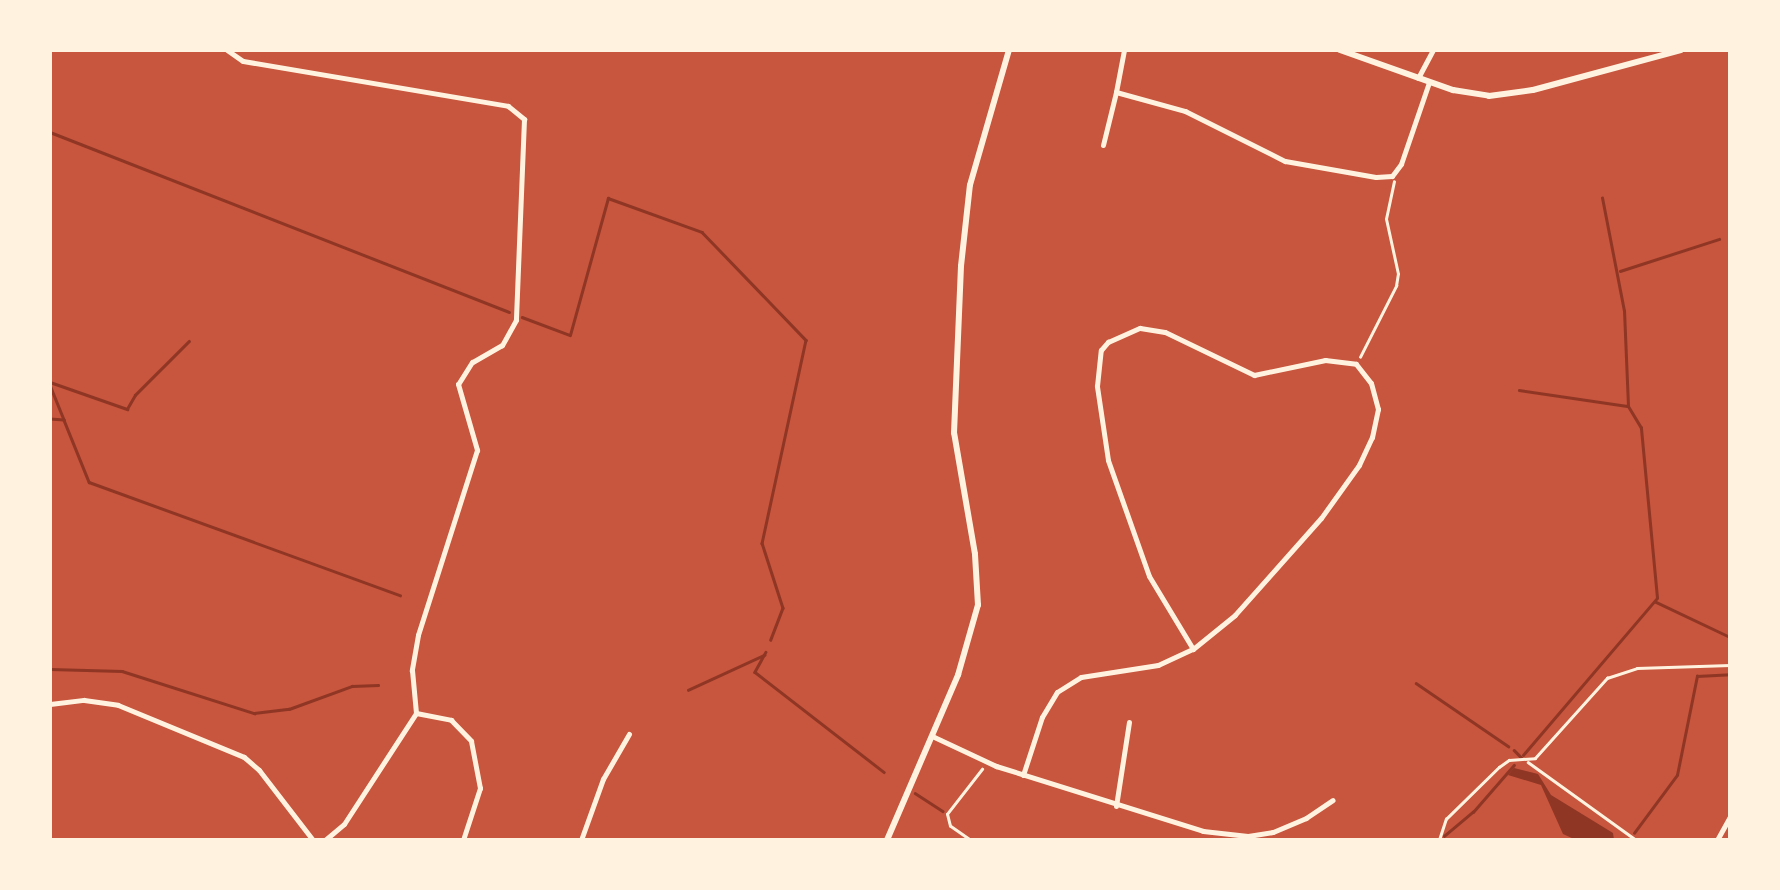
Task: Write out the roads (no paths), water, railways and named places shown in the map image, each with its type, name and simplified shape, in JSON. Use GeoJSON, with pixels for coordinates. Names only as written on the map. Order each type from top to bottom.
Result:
{"type":"FeatureCollection","features":[{"type":"Feature","properties":{"kind":"street"},"geometry":{"type":"LineString","coordinates":[[228,50],[243,61],[508,106],[524,119],[516,320],[502,345],[472,362],[458,384],[478,450],[414,654],[416,713],[344,824],[325,840]]}},
{"type":"Feature","properties":{"kind":"street"},"geometry":{"type":"LineString","coordinates":[[887,840],[958,675],[978,604],[977,570],[954,434],[961,266],[970,185],[1009,50]]}},
{"type":"Feature","properties":{"kind":"street"},"geometry":{"type":"LineString","coordinates":[[1103,144],[1124,50]]}},
{"type":"Feature","properties":{"kind":"street"},"geometry":{"type":"LineString","coordinates":[[1340,50],[1478,96],[1509,95],[1681,50]]}},
{"type":"Feature","properties":{"kind":"street"},"geometry":{"type":"LineString","coordinates":[[1418,78],[1433,50]]}},
{"type":"Feature","properties":{"kind":"street"},"geometry":{"type":"LineString","coordinates":[[1116,92],[1185,112],[1285,161],[1350,174],[1392,176],[1400,164],[1429,82]]}},
{"type":"Feature","properties":{"kind":"street"},"geometry":{"type":"LineString","coordinates":[[1023,775],[1042,717],[1057,692],[1080,678],[1158,665],[1193,649],[1248,601],[1321,518],[1359,464],[1372,438],[1378,408],[1371,383],[1356,364],[1325,360],[1254,375],[1180,338],[1140,328],[1116,335],[1101,350],[1097,372],[1100,412],[1122,509],[1158,593],[1193,649]]}},
{"type":"Feature","properties":{"kind":"street"},"geometry":{"type":"LineString","coordinates":[[50,704],[84,700],[118,706],[244,757],[259,770],[313,840]]}},
{"type":"Feature","properties":{"kind":"street"},"geometry":{"type":"LineString","coordinates":[[416,713],[458,724],[471,740],[480,788],[462,840]]}},
{"type":"Feature","properties":{"kind":"street"},"geometry":{"type":"LineString","coordinates":[[1116,806],[1128,722]]}},
{"type":"Feature","properties":{"kind":"street"},"geometry":{"type":"LineString","coordinates":[[581,840],[603,779],[629,734]]}},
{"type":"Feature","properties":{"kind":"street"},"geometry":{"type":"LineString","coordinates":[[930,735],[1023,775],[1169,824],[1248,836],[1292,826],[1333,800]]}},
{"type":"Feature","properties":{"kind":"street"},"geometry":{"type":"LineString","coordinates":[[1717,840],[1730,817]]}},
{"type":"Feature","properties":{"kind":"waterway"},"geometry":{"type":"LineString","coordinates":[[50,132],[509,312]]}},
{"type":"Feature","properties":{"kind":"waterway"},"geometry":{"type":"LineString","coordinates":[[522,317],[570,335],[608,198],[702,232],[806,340],[762,543],[783,608],[771,640]]}},
{"type":"Feature","properties":{"kind":"waterway"},"geometry":{"type":"LineString","coordinates":[[1523,755],[1657,598],[1641,428],[1628,406],[1624,311],[1602,198]]}},
{"type":"Feature","properties":{"kind":"waterway"},"geometry":{"type":"LineString","coordinates":[[1620,271],[1719,239]]}},
{"type":"Feature","properties":{"kind":"waterway"},"geometry":{"type":"LineString","coordinates":[[50,382],[127,409],[135,395],[189,341]]}},
{"type":"Feature","properties":{"kind":"waterway"},"geometry":{"type":"LineString","coordinates":[[50,385],[64,420],[50,419]]}},
{"type":"Feature","properties":{"kind":"waterway"},"geometry":{"type":"LineString","coordinates":[[1519,390],[1627,406]]}},
{"type":"Feature","properties":{"kind":"waterway"},"geometry":{"type":"LineString","coordinates":[[64,420],[89,482],[400,595]]}},
{"type":"Feature","properties":{"kind":"waterway"},"geometry":{"type":"LineString","coordinates":[[1656,602],[1730,637]]}},
{"type":"Feature","properties":{"kind":"waterway"},"geometry":{"type":"LineString","coordinates":[[766,652],[755,672],[884,772]]}},
{"type":"Feature","properties":{"kind":"waterway"},"geometry":{"type":"LineString","coordinates":[[688,690],[764,655]]}},
{"type":"Feature","properties":{"kind":"waterway"},"geometry":{"type":"LineString","coordinates":[[50,669],[122,671],[254,713],[289,709],[352,686],[378,685]]}},
{"type":"Feature","properties":{"kind":"waterway"},"geometry":{"type":"LineString","coordinates":[[1634,833],[1677,775],[1697,676],[1730,674]]}},
{"type":"Feature","properties":{"kind":"waterway"},"geometry":{"type":"LineString","coordinates":[[1416,683],[1508,746]]}},
{"type":"Feature","properties":{"kind":"waterway"},"geometry":{"type":"LineString","coordinates":[[1514,750],[1521,757]]}},
{"type":"Feature","properties":{"kind":"waterway"},"geometry":{"type":"LineString","coordinates":[[1444,836],[1473,812],[1514,765]]}},
{"type":"Feature","properties":{"kind":"waterway"},"geometry":{"type":"LineString","coordinates":[[915,793],[943,811]]}}]}
